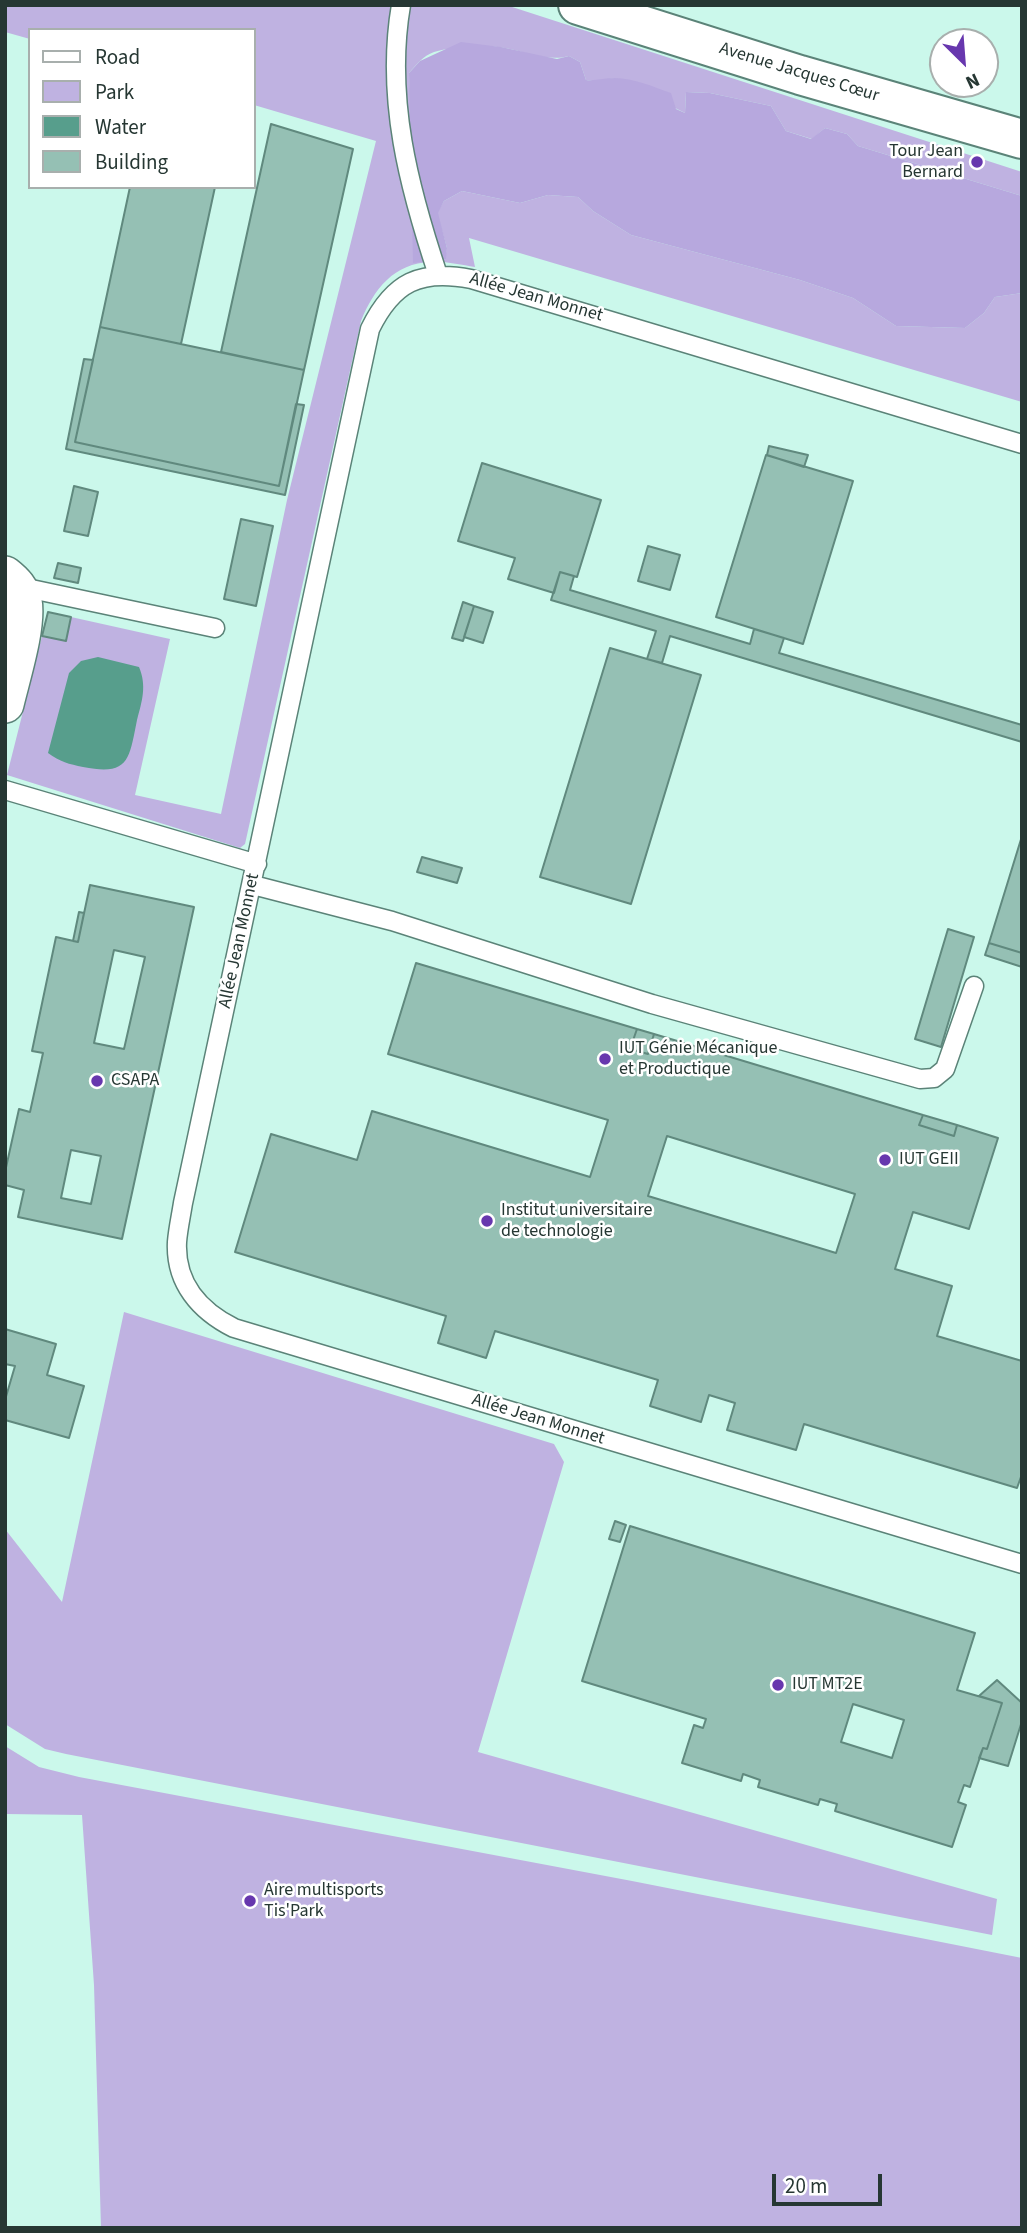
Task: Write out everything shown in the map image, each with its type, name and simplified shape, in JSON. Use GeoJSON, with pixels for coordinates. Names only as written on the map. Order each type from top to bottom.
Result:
{"type":"FeatureCollection","features":[{"type":"Feature","properties":{"kind":"main road","name":"Avenue Jacques Cœur"},"geometry":{"type":"LineString","coordinates":[[578,5],[800,75],[1022,139]]}},
{"type":"Feature","properties":{"kind":"street"},"geometry":{"type":"LineString","coordinates":[[5,704],[24,615],[23,599],[11,580]]}},
{"type":"Feature","properties":{"kind":"lane"},"geometry":{"type":"LineString","coordinates":[[401,5],[396,58],[399,129],[408,178],[438,275]]}},
{"type":"Feature","properties":{"kind":"lane","name":"Allée Jean Monnet"},"geometry":{"type":"LineString","coordinates":[[1022,444],[471,279],[438,275],[409,281],[396,291],[383,306],[370,329],[183,1203],[177,1242],[181,1267],[189,1289],[207,1312],[234,1328],[1022,1564]]}},
{"type":"Feature","properties":{"kind":"lane"},"geometry":{"type":"LineString","coordinates":[[11,580],[215,628]]}},
{"type":"Feature","properties":{"kind":"lane"},"geometry":{"type":"LineString","coordinates":[[5,790],[257,864]]}},
{"type":"Feature","properties":{"kind":"lane"},"geometry":{"type":"LineString","coordinates":[[253,885],[392,921],[652,1004],[920,1079],[934,1078],[945,1069],[974,986]]}},
{"type":"Feature","properties":{"kind":"green space"},"geometry":{"type":"Polygon","coordinates":[[[5,5],[506,5],[1022,172],[1022,196],[858,146],[847,134],[825,128],[812,139],[786,131],[771,106],[710,93],[686,92],[685,113],[615,78],[586,80],[580,62],[569,56],[545,57],[497,47],[460,47],[430,54],[409,73],[420,261],[445,259],[447,248],[437,213],[444,201],[462,191],[520,203],[548,195],[578,197],[593,211],[631,235],[800,280],[853,298],[896,326],[965,328],[984,313],[995,297],[1022,293],[1022,402],[469,238],[475,267],[436,262],[406,267],[379,289],[361,321],[245,844],[240,848],[7,775],[42,636],[66,641],[71,617],[170,639],[135,795],[221,814],[287,500],[376,141],[256,106],[256,28],[28,28],[28,38],[5,32],[5,5]]]}},
{"type":"Feature","properties":{"kind":"green space"},"geometry":{"type":"Polygon","coordinates":[[[124,1312],[554,1444],[564,1462],[478,1752],[997,1899],[992,1935],[66,1754],[45,1749],[5,1724],[5,1529],[62,1602],[124,1312]]]}},
{"type":"Feature","properties":{"kind":"green space"},"geometry":{"type":"Polygon","coordinates":[[[5,1746],[39,1767],[79,1777],[632,1881],[1022,1958],[1022,2228],[101,2228],[94,1985],[82,1815],[5,1814],[5,1746]]]}},
{"type":"Feature","properties":{"kind":"shaded area"},"geometry":{"type":"Polygon","coordinates":[[[461,42],[557,59],[569,56],[580,62],[586,80],[622,78],[651,86],[671,93],[676,109],[685,113],[686,92],[710,93],[771,106],[786,131],[811,139],[825,128],[847,134],[858,146],[1022,196],[1022,293],[995,297],[984,313],[965,328],[896,326],[853,298],[800,280],[631,235],[593,211],[578,197],[548,195],[520,203],[462,191],[444,201],[438,213],[447,248],[446,259],[413,263],[409,73],[420,61],[461,42]]]}},
{"type":"Feature","properties":{"kind":"water"},"geometry":{"type":"Polygon","coordinates":[[[98,657],[139,667],[143,681],[142,700],[129,755],[118,767],[110,769],[73,765],[48,753],[69,673],[81,661],[98,657]]]}},
{"type":"Feature","properties":{"kind":"building"},"geometry":{"type":"Polygon","coordinates":[[[271,124],[353,149],[304,370],[221,352],[271,124]]]}},
{"type":"Feature","properties":{"kind":"building"},"geometry":{"type":"Polygon","coordinates":[[[130,189],[215,189],[181,344],[100,327],[130,189]]]}},
{"type":"Feature","properties":{"kind":"building"},"geometry":{"type":"Polygon","coordinates":[[[100,327],[304,370],[279,486],[75,442],[100,327]]]}},
{"type":"Feature","properties":{"kind":"building"},"geometry":{"type":"Polygon","coordinates":[[[84,359],[93,360],[75,442],[279,486],[296,404],[304,405],[285,495],[66,449],[84,359]]]}},
{"type":"Feature","properties":{"kind":"building"},"geometry":{"type":"Polygon","coordinates":[[[769,446],[808,455],[804,467],[767,455],[769,446]]]}},
{"type":"Feature","properties":{"kind":"building"},"geometry":{"type":"Polygon","coordinates":[[[766,455],[853,481],[803,644],[716,617],[766,455]]]}},
{"type":"Feature","properties":{"kind":"building"},"geometry":{"type":"Polygon","coordinates":[[[482,463],[601,500],[577,577],[560,572],[554,593],[508,579],[515,558],[458,541],[482,463]]]}},
{"type":"Feature","properties":{"kind":"building"},"geometry":{"type":"Polygon","coordinates":[[[74,486],[98,492],[88,536],[64,531],[74,486]]]}},
{"type":"Feature","properties":{"kind":"building"},"geometry":{"type":"Polygon","coordinates":[[[241,519],[273,526],[256,606],[224,599],[241,519]]]}},
{"type":"Feature","properties":{"kind":"building"},"geometry":{"type":"Polygon","coordinates":[[[648,546],[680,555],[670,590],[638,581],[648,546]]]}},
{"type":"Feature","properties":{"kind":"building"},"geometry":{"type":"Polygon","coordinates":[[[58,563],[81,568],[78,583],[54,578],[58,563]]]}},
{"type":"Feature","properties":{"kind":"building"},"geometry":{"type":"Polygon","coordinates":[[[560,572],[574,576],[570,590],[750,644],[754,629],[784,638],[779,653],[1022,725],[1022,742],[670,636],[662,663],[647,659],[656,631],[551,600],[560,572]]]}},
{"type":"Feature","properties":{"kind":"building"},"geometry":{"type":"Polygon","coordinates":[[[463,602],[474,606],[463,641],[452,638],[463,602]]]}},
{"type":"Feature","properties":{"kind":"building"},"geometry":{"type":"Polygon","coordinates":[[[474,606],[493,612],[483,643],[464,637],[474,606]]]}},
{"type":"Feature","properties":{"kind":"building"},"geometry":{"type":"Polygon","coordinates":[[[48,612],[71,617],[66,641],[42,636],[48,612]]]}},
{"type":"Feature","properties":{"kind":"building"},"geometry":{"type":"Polygon","coordinates":[[[610,648],[701,675],[631,904],[540,877],[610,648]]]}},
{"type":"Feature","properties":{"kind":"building"},"geometry":{"type":"Polygon","coordinates":[[[1022,836],[1022,953],[989,943],[1022,836]]]}},
{"type":"Feature","properties":{"kind":"building"},"geometry":{"type":"Polygon","coordinates":[[[422,857],[462,868],[457,883],[417,872],[422,857]]]}},
{"type":"Feature","properties":{"kind":"building","name":"CSAPA"},"geometry":{"type":"Polygon","coordinates":[[[90,885],[194,907],[122,1239],[18,1217],[24,1190],[5,1185],[5,1172],[19,1109],[30,1112],[43,1053],[32,1051],[56,937],[78,942],[90,885]],[[114,950],[94,1043],[124,1049],[145,957],[114,950]],[[71,1150],[61,1198],[91,1204],[101,1156],[71,1150]]]}},
{"type":"Feature","properties":{"kind":"building"},"geometry":{"type":"Polygon","coordinates":[[[79,912],[84,913],[78,942],[73,941],[79,912]]]}},
{"type":"Feature","properties":{"kind":"building"},"geometry":{"type":"Polygon","coordinates":[[[948,929],[974,937],[941,1047],[915,1039],[948,929]]]}},
{"type":"Feature","properties":{"kind":"building"},"geometry":{"type":"Polygon","coordinates":[[[989,943],[1022,953],[1022,967],[985,955],[989,943]]]}},
{"type":"Feature","properties":{"kind":"building","name":"Institut universitaire de technologie"},"geometry":{"type":"Polygon","coordinates":[[[416,963],[637,1029],[630,1049],[648,1054],[654,1034],[923,1115],[919,1125],[954,1136],[957,1125],[998,1138],[969,1229],[913,1212],[895,1269],[952,1286],[937,1336],[1022,1361],[1022,1474],[1017,1488],[804,1424],[796,1450],[727,1430],[735,1403],[709,1395],[701,1422],[650,1406],[658,1380],[495,1331],[486,1358],[438,1343],[446,1316],[235,1252],[271,1134],[357,1160],[372,1111],[590,1177],[608,1120],[388,1054],[416,963]],[[667,1136],[648,1196],[836,1253],[855,1194],[667,1136]]]}},
{"type":"Feature","properties":{"kind":"building"},"geometry":{"type":"Polygon","coordinates":[[[637,1029],[654,1034],[648,1054],[630,1049],[637,1029]]]}},
{"type":"Feature","properties":{"kind":"building"},"geometry":{"type":"Polygon","coordinates":[[[923,1115],[957,1125],[954,1136],[919,1125],[923,1115]]]}},
{"type":"Feature","properties":{"kind":"building"},"geometry":{"type":"Polygon","coordinates":[[[5,1329],[56,1344],[47,1375],[84,1386],[69,1438],[5,1420],[5,1400],[15,1366],[5,1364],[5,1329]]]}},
{"type":"Feature","properties":{"kind":"building"},"geometry":{"type":"Polygon","coordinates":[[[615,1521],[626,1525],[620,1542],[609,1539],[615,1521]]]}},
{"type":"Feature","properties":{"kind":"building","name":"IUT MT2E"},"geometry":{"type":"Polygon","coordinates":[[[630,1526],[975,1633],[957,1690],[1002,1703],[987,1749],[983,1748],[970,1787],[964,1785],[958,1802],[966,1805],[952,1847],[835,1811],[837,1804],[820,1799],[818,1805],[758,1787],[760,1780],[743,1774],[741,1781],[682,1763],[694,1725],[703,1728],[706,1719],[582,1681],[630,1526]],[[853,1704],[841,1742],[892,1758],[904,1720],[853,1704]]]}},
{"type":"Feature","properties":{"kind":"building"},"geometry":{"type":"Polygon","coordinates":[[[997,1680],[1022,1703],[1022,1721],[1008,1766],[979,1758],[983,1748],[987,1749],[1002,1703],[979,1696],[997,1680]]]}},
{"type":"Feature","properties":{"kind":"place","name":"Tour Jean Bernard"},"geometry":{"type":"Point","coordinates":[977,162]}},
{"type":"Feature","properties":{"kind":"place","name":"IUT Génie Mécanique et Productique"},"geometry":{"type":"Point","coordinates":[605,1059]}},
{"type":"Feature","properties":{"kind":"place","name":"CSAPA"},"geometry":{"type":"Point","coordinates":[97,1081]}},
{"type":"Feature","properties":{"kind":"place","name":"IUT GEII"},"geometry":{"type":"Point","coordinates":[885,1160]}},
{"type":"Feature","properties":{"kind":"place","name":"Institut universitaire de technologie"},"geometry":{"type":"Point","coordinates":[487,1221]}},
{"type":"Feature","properties":{"kind":"place","name":"IUT MT2E"},"geometry":{"type":"Point","coordinates":[778,1685]}},
{"type":"Feature","properties":{"kind":"place","name":"Aire multisports Tis'Park"},"geometry":{"type":"Point","coordinates":[250,1901]}}]}
